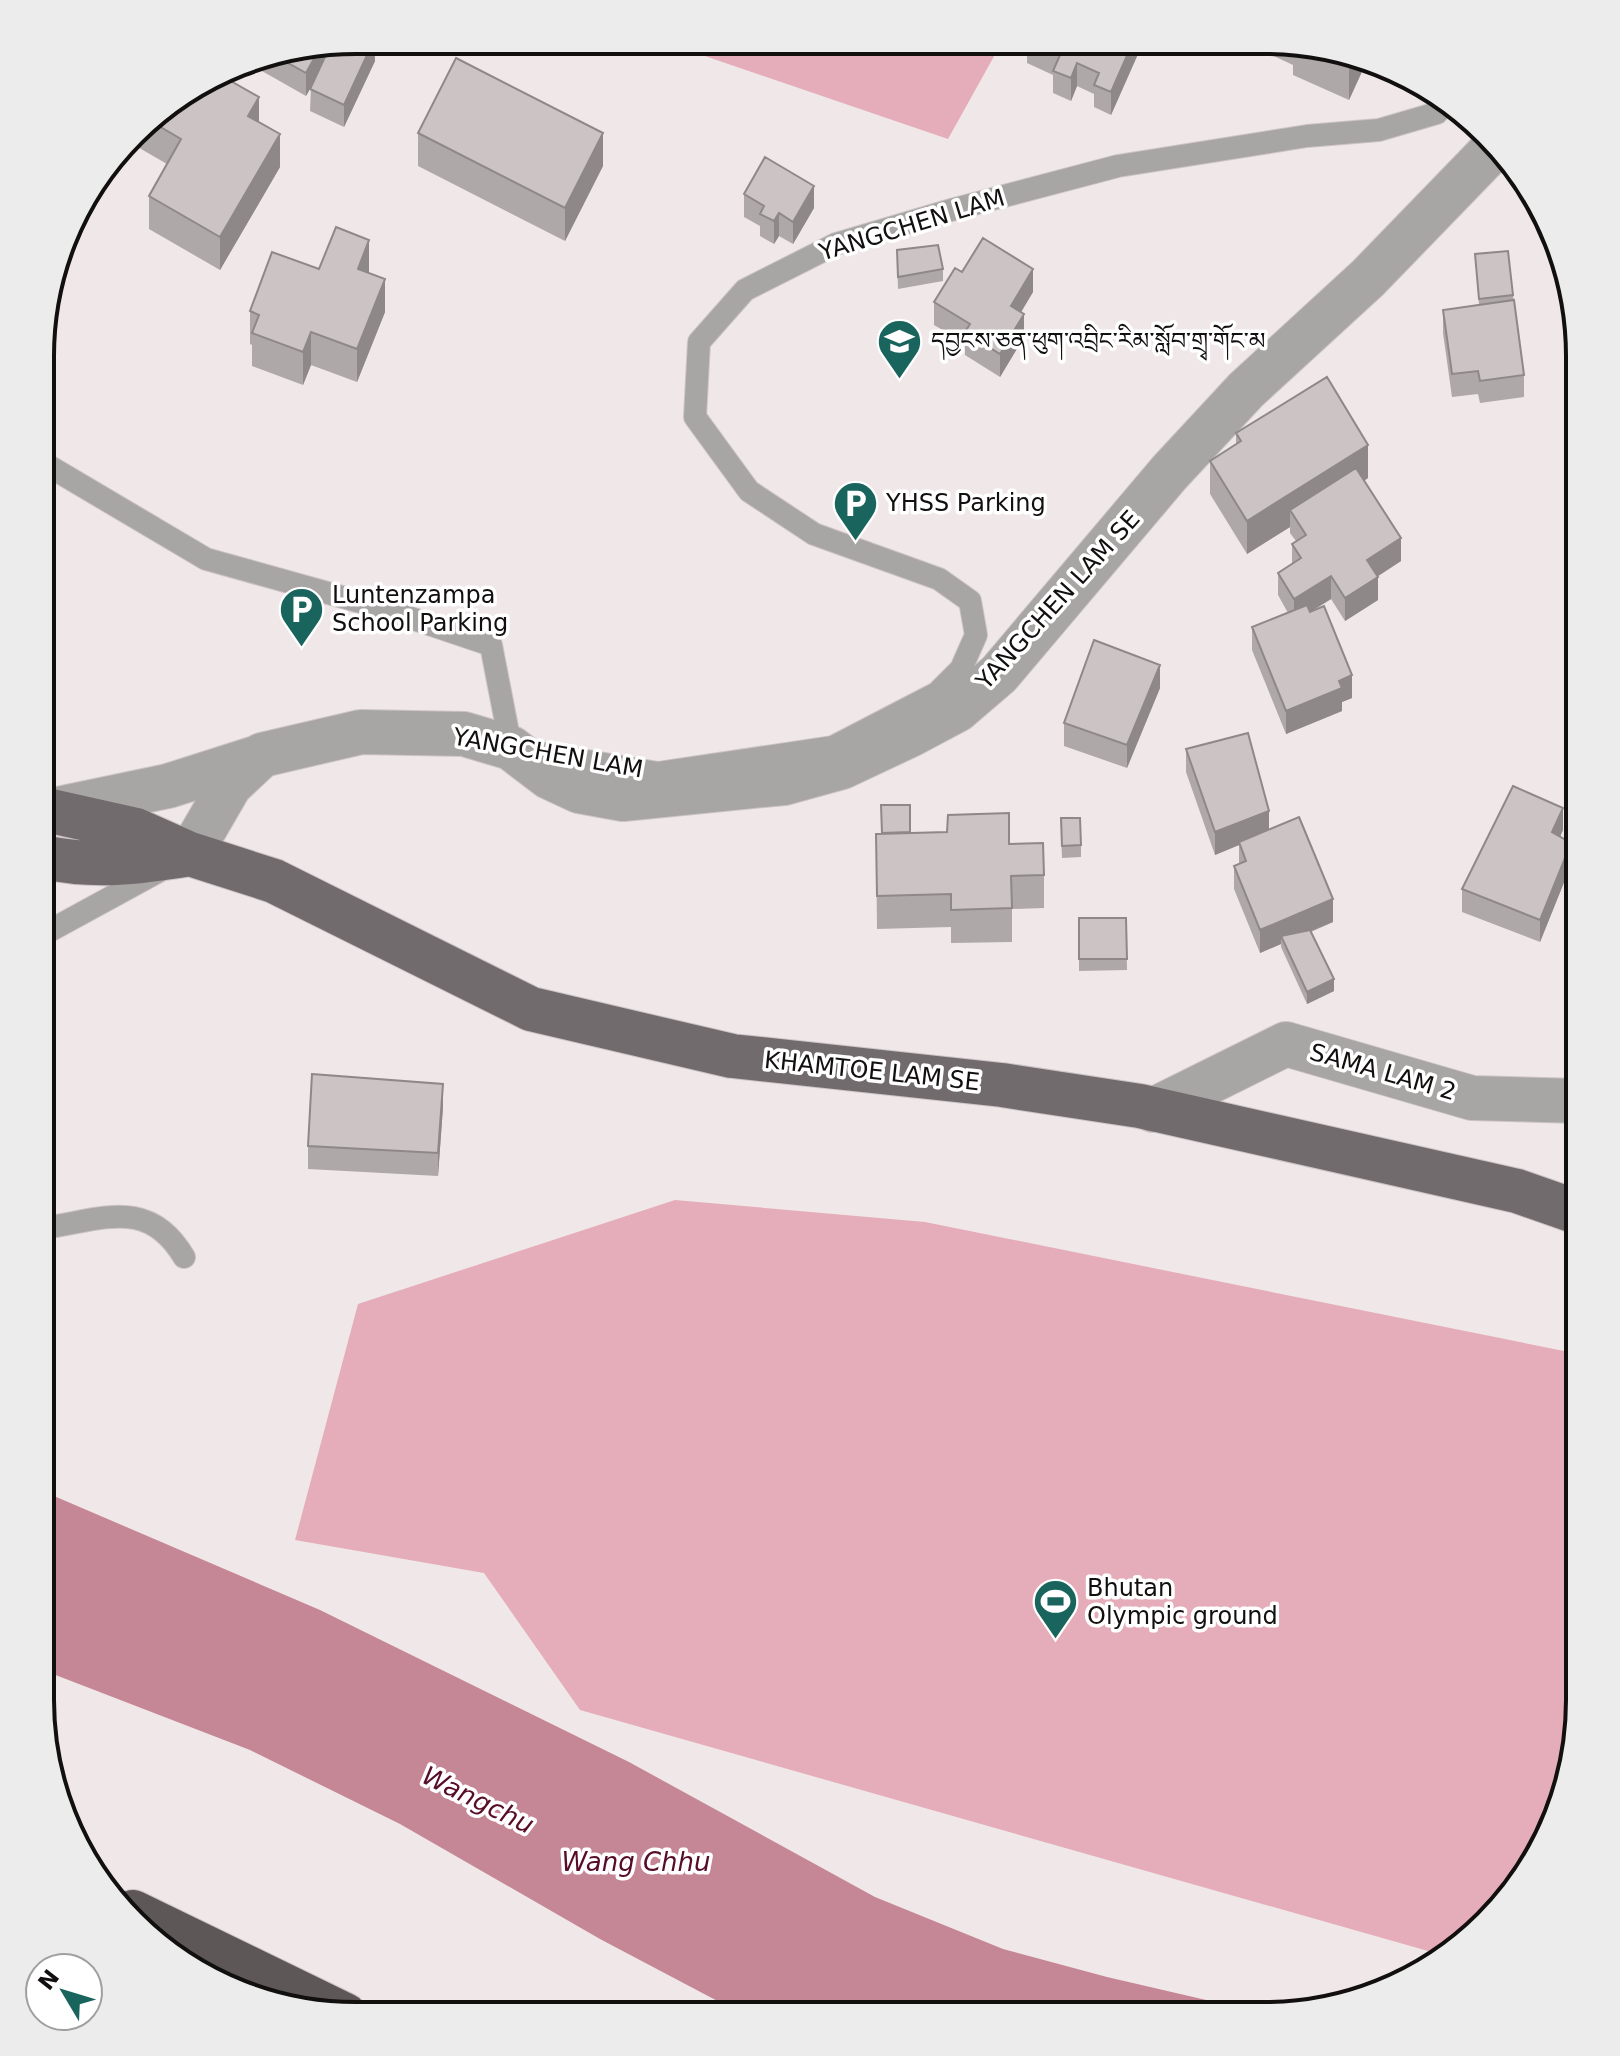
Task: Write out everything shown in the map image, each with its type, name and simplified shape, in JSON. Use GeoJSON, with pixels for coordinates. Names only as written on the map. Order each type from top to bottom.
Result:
{"type":"FeatureCollection","features":[{"type":"Feature","properties":{"kind":"highway"},"geometry":{"type":"LineString","coordinates":[[151,1921],[310,1998]]}},
{"type":"Feature","properties":{"kind":"main road","name":"KHAMTOE LAM SE"},"geometry":{"type":"LineString","coordinates":[[54,811],[136,830],[190,854],[274,881],[492,991],[543,1012],[732,1056],[1002,1085],[1153,1110],[1517,1191],[1566,1208]]}},
{"type":"Feature","properties":{"kind":"main road","name":"KHAMTOE LAM SE"},"geometry":{"type":"LineString","coordinates":[[54,859],[119,866],[190,854]]}},
{"type":"Feature","properties":{"kind":"street","name":"YANGCHEN LAM SE"},"geometry":{"type":"LineString","coordinates":[[511,748],[549,777],[579,791],[623,799],[667,797],[784,783],[842,767],[957,710],[999,674],[1169,473],[1246,390],[1368,278],[1488,154]]}},
{"type":"Feature","properties":{"kind":"street","name":"YANGCHEN LAM"},"geometry":{"type":"LineString","coordinates":[[54,809],[142,793],[262,755],[361,732],[464,734],[511,748]]}},
{"type":"Feature","properties":{"kind":"street"},"geometry":{"type":"LineString","coordinates":[[190,854],[230,785],[262,755]]}},
{"type":"Feature","properties":{"kind":"street","name":"SAMA LAM 2"},"geometry":{"type":"LineString","coordinates":[[1153,1110],[1286,1044],[1472,1098],[1566,1101]]}},
{"type":"Feature","properties":{"kind":"lane","name":"YANGCHEN LAM"},"geometry":{"type":"LineString","coordinates":[[511,748],[658,773],[833,747],[937,693],[961,669],[976,635],[970,601],[939,579],[814,534],[762,500],[749,491],[695,417],[699,342],[745,290],[836,244],[1118,166],[1307,136],[1379,130],[1439,110]]}},
{"type":"Feature","properties":{"kind":"lane"},"geometry":{"type":"LineString","coordinates":[[54,469],[206,559],[378,607],[491,645],[511,748]]}},
{"type":"Feature","properties":{"kind":"lane"},"geometry":{"type":"LineString","coordinates":[[54,928],[190,854]]}},
{"type":"Feature","properties":{"kind":"lane"},"geometry":{"type":"LineString","coordinates":[[54,1226],[109,1215],[134,1218],[169,1237],[184,1257]]}},
{"type":"Feature","properties":{"kind":"shaded area"},"geometry":{"type":"Polygon","coordinates":[[[699,54],[995,54],[948,139],[699,54]]]}},
{"type":"Feature","properties":{"kind":"shaded area","name":"Bhutan Olympic ground"},"geometry":{"type":"Polygon","coordinates":[[[675,1200],[925,1222],[1566,1351],[1566,1700],[1560,1759],[1543,1815],[1504,1884],[1463,1927],[1431,1952],[580,1710],[484,1573],[295,1540],[358,1304],[675,1200]]]}},
{"type":"Feature","properties":{"kind":"water","name":"Wang Chhu"},"geometry":{"type":"Polygon","coordinates":[[[54,1496],[320,1610],[629,1762],[875,1897],[1003,1949],[1215,2002],[719,2002],[600,1939],[400,1824],[250,1750],[54,1674],[54,1496]]]}},
{"type":"Feature","properties":{"kind":"building"},"geometry":{"type":"Polygon","coordinates":[[[368,54],[344,105],[310,89],[325,56],[368,54]]]}},
{"type":"Feature","properties":{"kind":"building"},"geometry":{"type":"Polygon","coordinates":[[[1058,54],[1128,54],[1111,92],[1094,85],[1099,73],[1077,63],[1071,78],[1053,71],[1060,55],[1058,54]]]}},
{"type":"Feature","properties":{"kind":"building"},"geometry":{"type":"Polygon","coordinates":[[[315,57],[306,73],[287,62],[315,57]]]}},
{"type":"Feature","properties":{"kind":"building"},"geometry":{"type":"Polygon","coordinates":[[[456,58],[603,133],[565,208],[418,133],[456,58]]]}},
{"type":"Feature","properties":{"kind":"building"},"geometry":{"type":"Polygon","coordinates":[[[231,81],[259,97],[248,116],[280,134],[220,237],[149,196],[181,139],[160,127],[188,105],[231,81]]]}},
{"type":"Feature","properties":{"kind":"building"},"geometry":{"type":"Polygon","coordinates":[[[765,157],[814,186],[793,222],[779,213],[774,221],[760,214],[764,206],[744,194],[765,157]]]}},
{"type":"Feature","properties":{"kind":"building"},"geometry":{"type":"Polygon","coordinates":[[[336,227],[369,240],[358,269],[385,279],[357,349],[311,332],[303,352],[252,333],[259,315],[250,311],[272,252],[319,269],[336,227]]]}},
{"type":"Feature","properties":{"kind":"building"},"geometry":{"type":"Polygon","coordinates":[[[983,238],[1033,269],[1011,306],[1024,314],[1000,354],[965,332],[970,324],[934,302],[955,268],[962,272],[983,238]]]}},
{"type":"Feature","properties":{"kind":"building"},"geometry":{"type":"Polygon","coordinates":[[[938,245],[943,269],[898,277],[897,250],[938,245]]]}},
{"type":"Feature","properties":{"kind":"building"},"geometry":{"type":"Polygon","coordinates":[[[1508,251],[1513,295],[1479,299],[1475,254],[1508,251]]]}},
{"type":"Feature","properties":{"kind":"building"},"geometry":{"type":"Polygon","coordinates":[[[1514,300],[1524,375],[1480,381],[1478,371],[1452,374],[1443,310],[1514,300]]]}},
{"type":"Feature","properties":{"kind":"building"},"geometry":{"type":"Polygon","coordinates":[[[1327,377],[1368,445],[1247,521],[1210,461],[1241,441],[1236,433],[1327,377]]]}},
{"type":"Feature","properties":{"kind":"building"},"geometry":{"type":"Polygon","coordinates":[[[1356,468],[1401,538],[1367,560],[1378,577],[1345,598],[1331,576],[1294,599],[1278,573],[1301,558],[1292,544],[1306,535],[1290,510],[1356,468]]]}},
{"type":"Feature","properties":{"kind":"building"},"geometry":{"type":"Polygon","coordinates":[[[1307,605],[1310,612],[1324,606],[1352,675],[1339,681],[1342,688],[1286,711],[1252,627],[1307,605]]]}},
{"type":"Feature","properties":{"kind":"building"},"geometry":{"type":"Polygon","coordinates":[[[1094,640],[1160,665],[1127,745],[1064,723],[1094,640]]]}},
{"type":"Feature","properties":{"kind":"building"},"geometry":{"type":"Polygon","coordinates":[[[1248,733],[1269,811],[1215,832],[1186,749],[1248,733]]]}},
{"type":"Feature","properties":{"kind":"building"},"geometry":{"type":"Polygon","coordinates":[[[1513,786],[1563,808],[1552,832],[1566,840],[1566,855],[1540,920],[1462,889],[1513,786]]]}},
{"type":"Feature","properties":{"kind":"building"},"geometry":{"type":"Polygon","coordinates":[[[881,805],[910,805],[910,832],[882,833],[881,805]]]}},
{"type":"Feature","properties":{"kind":"building"},"geometry":{"type":"Polygon","coordinates":[[[1009,813],[1009,844],[1043,843],[1044,875],[1011,876],[1012,908],[951,910],[951,894],[877,896],[876,834],[947,832],[948,815],[1009,813]]]}},
{"type":"Feature","properties":{"kind":"building"},"geometry":{"type":"Polygon","coordinates":[[[1299,817],[1333,899],[1260,930],[1234,866],[1246,861],[1239,842],[1299,817]]]}},
{"type":"Feature","properties":{"kind":"building"},"geometry":{"type":"Polygon","coordinates":[[[1061,818],[1080,818],[1081,845],[1062,846],[1061,818]]]}},
{"type":"Feature","properties":{"kind":"building"},"geometry":{"type":"Polygon","coordinates":[[[1079,918],[1126,918],[1127,959],[1079,959],[1079,918]]]}},
{"type":"Feature","properties":{"kind":"building"},"geometry":{"type":"Polygon","coordinates":[[[1310,930],[1334,979],[1307,992],[1281,936],[1310,930]]]}},
{"type":"Feature","properties":{"kind":"building"},"geometry":{"type":"Polygon","coordinates":[[[312,1074],[443,1084],[438,1153],[308,1146],[312,1074]]]}},
{"type":"Feature","properties":{"kind":"place","name":"དབྱངས་ཅན་ཕུག་འབྲིང་རིམ་སློབ་གྲྭ་གོང་མ"},"geometry":{"type":"Point","coordinates":[900,380]}},
{"type":"Feature","properties":{"kind":"place","name":"YHSS Parking"},"geometry":{"type":"Point","coordinates":[855,542]}},
{"type":"Feature","properties":{"kind":"place","name":"Luntenzampa School Parking"},"geometry":{"type":"Point","coordinates":[301,648]}},
{"type":"Feature","properties":{"kind":"place","name":"Bhutan Olympic ground"},"geometry":{"type":"Point","coordinates":[1056,1641]}},
{"type":"Feature","properties":{"kind":"water label","name":"Wangchu"},"geometry":{"type":"Point","coordinates":[478,1800]}}]}
